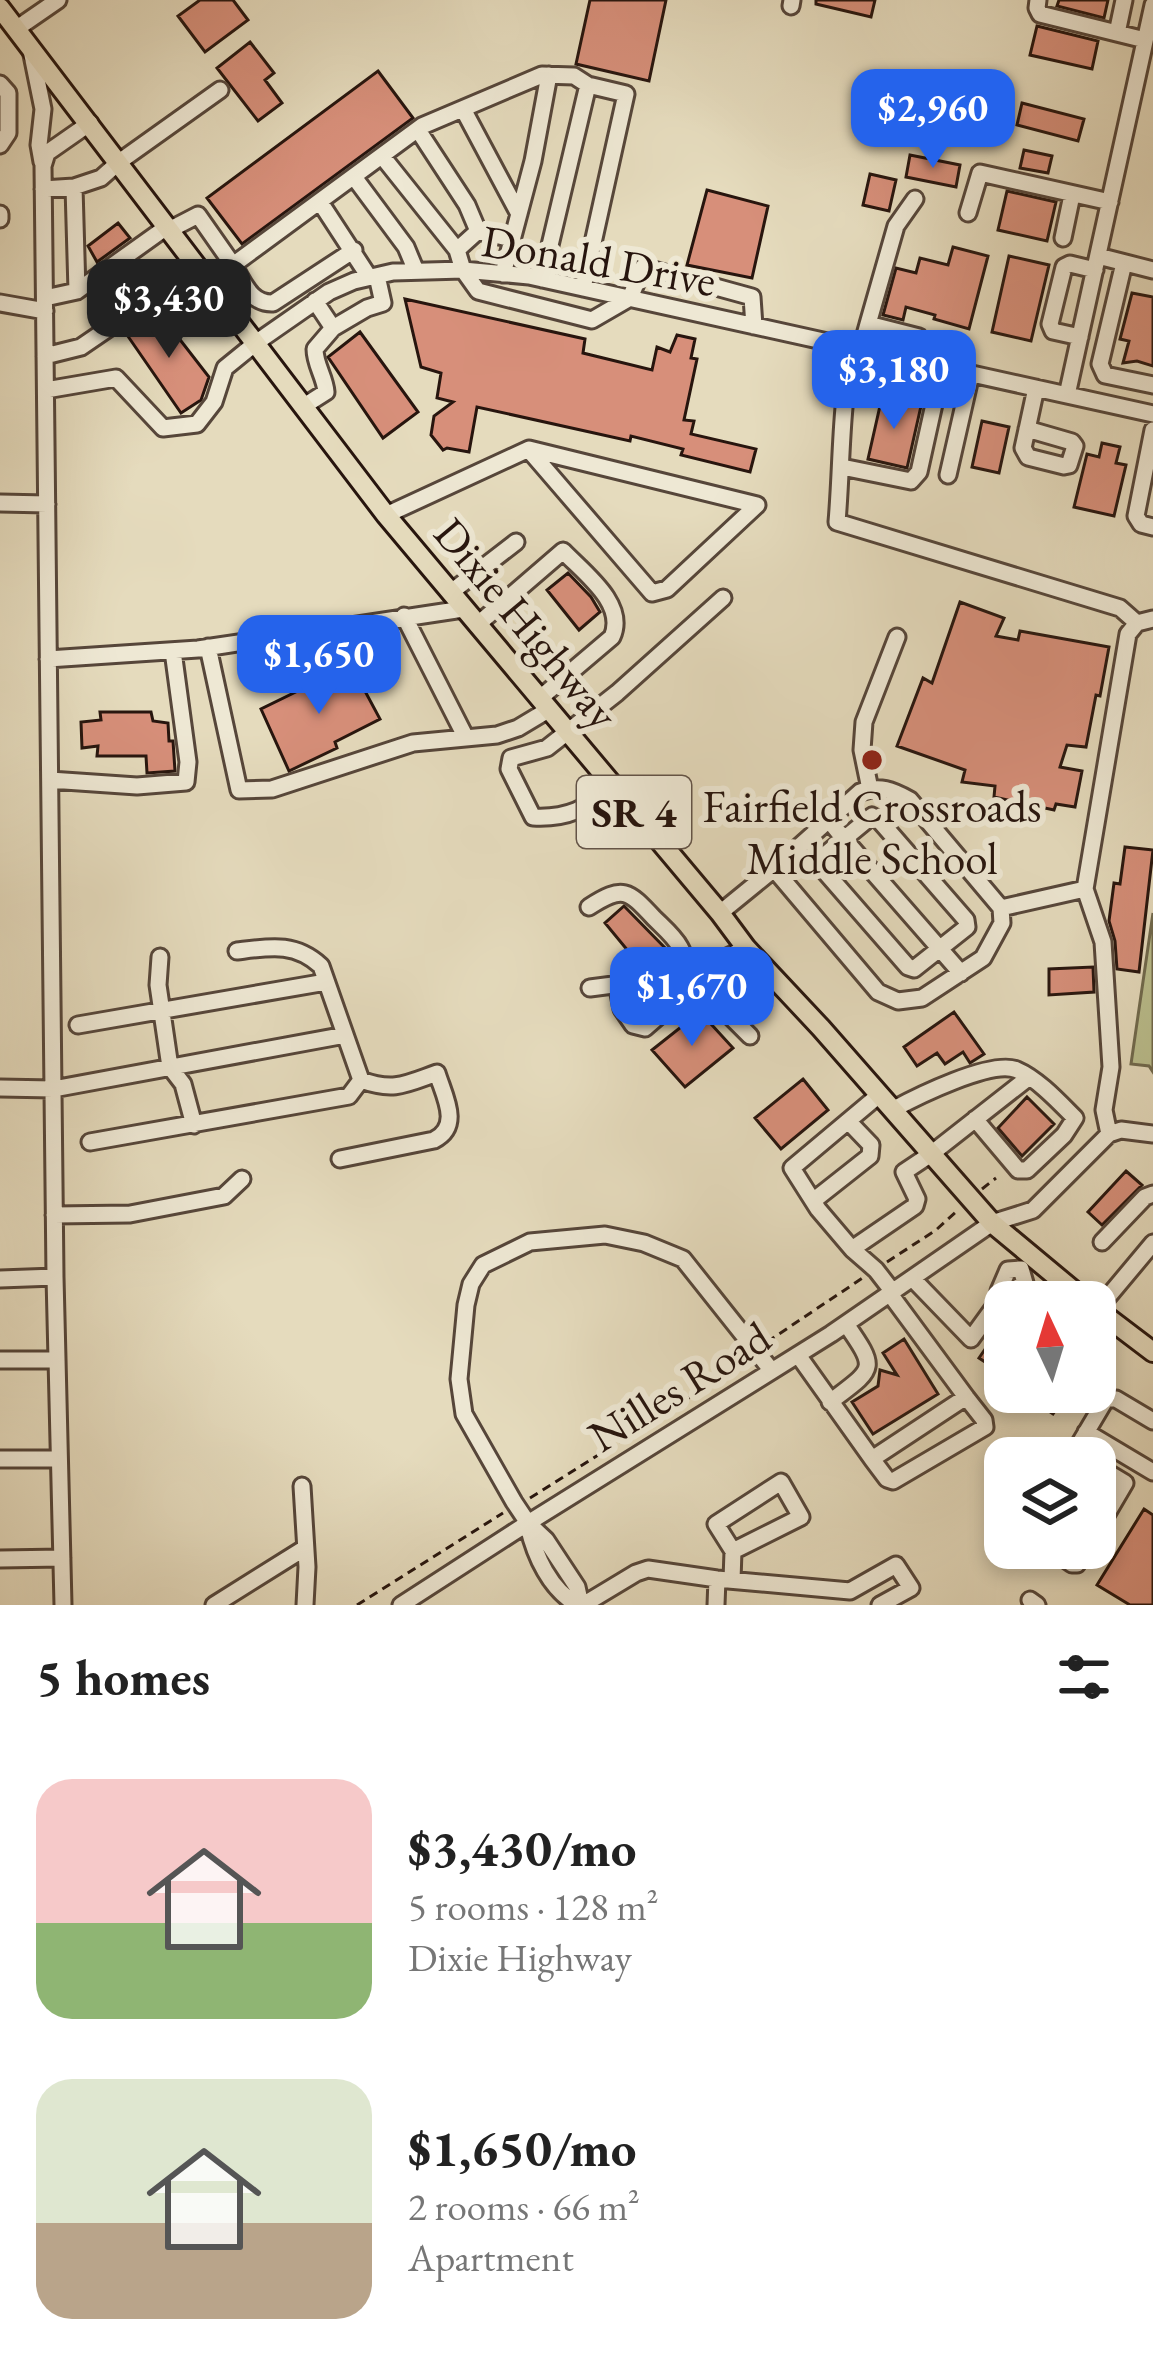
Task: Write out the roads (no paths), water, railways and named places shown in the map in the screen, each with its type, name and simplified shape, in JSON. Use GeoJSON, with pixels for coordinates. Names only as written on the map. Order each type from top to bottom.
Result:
{"type":"FeatureCollection","features":[{"type":"Feature","properties":{"kind":"main road","name":"Dixie Highway"},"geometry":{"type":"LineString","coordinates":[[0,8],[456,601],[746,948],[1027,1263],[1054,1281]]}},
{"type":"Feature","properties":{"kind":"main road","name":"Dixie Highway"},"geometry":{"type":"LineString","coordinates":[[1116,1324],[1153,1352]]}},
{"type":"Feature","properties":{"kind":"street"},"geometry":{"type":"LineString","coordinates":[[16,29],[58,0]]}},
{"type":"Feature","properties":{"kind":"street"},"geometry":{"type":"LineString","coordinates":[[1038,0],[1040,14],[1148,43]]}},
{"type":"Feature","properties":{"kind":"street"},"geometry":{"type":"LineString","coordinates":[[1117,33],[1124,0]]}},
{"type":"Feature","properties":{"kind":"street"},"geometry":{"type":"LineString","coordinates":[[1067,395],[1153,5]]}},
{"type":"Feature","properties":{"kind":"street"},"geometry":{"type":"LineString","coordinates":[[30,47],[43,109],[39,145],[44,189],[54,1215],[63,1605]]}},
{"type":"Feature","properties":{"kind":"street"},"geometry":{"type":"LineString","coordinates":[[233,265],[418,130],[542,75],[574,76],[588,85],[626,94],[583,288]]}},
{"type":"Feature","properties":{"kind":"street"},"geometry":{"type":"LineString","coordinates":[[503,274],[533,161],[549,75]]}},
{"type":"Feature","properties":{"kind":"street"},"geometry":{"type":"LineString","coordinates":[[0,84],[8,93],[8,134],[0,146]]}},
{"type":"Feature","properties":{"kind":"street"},"geometry":{"type":"LineString","coordinates":[[542,279],[588,85]]}},
{"type":"Feature","properties":{"kind":"street"},"geometry":{"type":"LineString","coordinates":[[44,189],[74,187],[100,178],[220,90]]}},
{"type":"Feature","properties":{"kind":"street"},"geometry":{"type":"LineString","coordinates":[[463,109],[519,214]]}},
{"type":"Feature","properties":{"kind":"street"},"geometry":{"type":"LineString","coordinates":[[43,166],[47,152],[90,123]]}},
{"type":"Feature","properties":{"kind":"street"},"geometry":{"type":"LineString","coordinates":[[418,130],[467,205],[478,231]]}},
{"type":"Feature","properties":{"kind":"street"},"geometry":{"type":"LineString","coordinates":[[382,156],[458,250],[463,270],[478,291],[592,320],[630,298],[643,267],[752,297],[754,326]]}},
{"type":"Feature","properties":{"kind":"street"},"geometry":{"type":"LineString","coordinates":[[968,213],[980,173],[1110,202]]}},
{"type":"Feature","properties":{"kind":"street"},"geometry":{"type":"LineString","coordinates":[[353,177],[406,247],[416,272]]}},
{"type":"Feature","properties":{"kind":"street"},"geometry":{"type":"LineString","coordinates":[[74,187],[77,291]]}},
{"type":"Feature","properties":{"kind":"street"},"geometry":{"type":"LineString","coordinates":[[1064,238],[1072,195]]}},
{"type":"Feature","properties":{"kind":"street"},"geometry":{"type":"LineString","coordinates":[[915,199],[896,226],[843,403],[837,522],[1120,608],[1145,621],[1128,634],[1085,889],[1103,942],[1111,1067],[1104,1110],[1109,1134],[1121,1130],[1153,1134]]}},
{"type":"Feature","properties":{"kind":"street"},"geometry":{"type":"LineString","coordinates":[[304,406],[326,392],[314,349],[333,328],[382,303],[373,276],[320,202]]}},
{"type":"Feature","properties":{"kind":"street"},"geometry":{"type":"LineString","coordinates":[[0,304],[45,304],[77,291],[169,227],[198,215],[261,303],[273,303],[354,250]]}},
{"type":"Feature","properties":{"kind":"street"},"geometry":{"type":"LineString","coordinates":[[478,231],[512,239]]}},
{"type":"Feature","properties":{"kind":"street"},"geometry":{"type":"LineString","coordinates":[[458,250],[478,231]]}},
{"type":"Feature","properties":{"kind":"street"},"geometry":{"type":"LineString","coordinates":[[1124,263],[1100,364],[1106,374],[1153,385]]}},
{"type":"Feature","properties":{"kind":"street"},"geometry":{"type":"LineString","coordinates":[[1080,337],[1053,331],[1050,324],[1064,267],[1124,263],[1153,271]]}},
{"type":"Feature","properties":{"kind":"street","name":"Donald Drive"},"geometry":{"type":"LineString","coordinates":[[46,390],[116,378],[164,428],[197,424],[214,402],[225,368],[315,301],[373,276],[463,270],[542,279],[1153,414]]}},
{"type":"Feature","properties":{"kind":"street"},"geometry":{"type":"LineString","coordinates":[[45,356],[80,347],[163,291],[204,273]]}},
{"type":"Feature","properties":{"kind":"street"},"geometry":{"type":"LineString","coordinates":[[315,301],[333,328]]}},
{"type":"Feature","properties":{"kind":"street"},"geometry":{"type":"LineString","coordinates":[[868,324],[919,337]]}},
{"type":"Feature","properties":{"kind":"street"},"geometry":{"type":"LineString","coordinates":[[842,467],[911,481],[920,472],[942,368]]}},
{"type":"Feature","properties":{"kind":"street"},"geometry":{"type":"LineString","coordinates":[[948,475],[971,374]]}},
{"type":"Feature","properties":{"kind":"street"},"geometry":{"type":"LineString","coordinates":[[1027,429],[1036,388]]}},
{"type":"Feature","properties":{"kind":"street"},"geometry":{"type":"LineString","coordinates":[[1153,430],[1136,516],[1141,524],[1153,526]]}},
{"type":"Feature","properties":{"kind":"street"},"geometry":{"type":"LineString","coordinates":[[386,515],[529,449],[757,505],[667,589],[652,593],[529,449]]}},
{"type":"Feature","properties":{"kind":"street"},"geometry":{"type":"LineString","coordinates":[[0,503],[47,504]]}},
{"type":"Feature","properties":{"kind":"street"},"geometry":{"type":"LineString","coordinates":[[48,659],[208,647],[404,616],[456,601],[516,542]]}},
{"type":"Feature","properties":{"kind":"street"},"geometry":{"type":"LineString","coordinates":[[208,647],[239,790],[272,789],[413,743],[497,735],[518,728],[616,628],[611,603],[563,551],[477,626]]}},
{"type":"Feature","properties":{"kind":"street"},"geometry":{"type":"LineString","coordinates":[[614,788],[585,808],[559,818],[533,817],[509,769],[511,758],[547,748],[568,733],[723,598]]}},
{"type":"Feature","properties":{"kind":"street"},"geometry":{"type":"LineString","coordinates":[[404,616],[465,736]]}},
{"type":"Feature","properties":{"kind":"street"},"geometry":{"type":"LineString","coordinates":[[870,789],[862,750],[864,722],[897,637]]}},
{"type":"Feature","properties":{"kind":"street"},"geometry":{"type":"LineString","coordinates":[[50,780],[137,786],[185,782],[188,762],[173,651]]}},
{"type":"Feature","properties":{"kind":"street"},"geometry":{"type":"LineString","coordinates":[[720,913],[860,792],[870,789],[892,790],[910,800],[1001,908],[1003,923],[983,958],[922,998],[898,1001],[878,992],[774,869]]}},
{"type":"Feature","properties":{"kind":"street"},"geometry":{"type":"LineString","coordinates":[[872,816],[880,820],[966,920],[967,927],[914,969],[908,967],[820,866],[820,859],[844,839],[872,816]]}},
{"type":"Feature","properties":{"kind":"street"},"geometry":{"type":"LineString","coordinates":[[828,819],[961,973]]}},
{"type":"Feature","properties":{"kind":"street"},"geometry":{"type":"LineString","coordinates":[[1001,908],[1085,889]]}},
{"type":"Feature","properties":{"kind":"street"},"geometry":{"type":"LineString","coordinates":[[589,907],[608,895],[632,894],[679,944],[693,979],[750,1036]]}},
{"type":"Feature","properties":{"kind":"street"},"geometry":{"type":"LineString","coordinates":[[237,951],[277,946],[295,949],[321,966],[361,1080]]}},
{"type":"Feature","properties":{"kind":"street"},"geometry":{"type":"LineString","coordinates":[[616,984],[622,1009],[633,1025],[645,1028],[693,979],[746,948]]}},
{"type":"Feature","properties":{"kind":"street"},"geometry":{"type":"LineString","coordinates":[[160,958],[158,985],[170,1067],[183,1084],[194,1125]]}},
{"type":"Feature","properties":{"kind":"street"},"geometry":{"type":"LineString","coordinates":[[590,988],[693,979]]}},
{"type":"Feature","properties":{"kind":"street"},"geometry":{"type":"LineString","coordinates":[[78,1025],[326,982]]}},
{"type":"Feature","properties":{"kind":"street"},"geometry":{"type":"LineString","coordinates":[[0,1088],[53,1089],[345,1035]]}},
{"type":"Feature","properties":{"kind":"street"},"geometry":{"type":"LineString","coordinates":[[798,1354],[886,1479],[893,1481],[985,1426],[876,1270],[813,1202],[792,1168],[848,1121],[886,1103],[1004,1066],[1020,1071],[1076,1118]]}},
{"type":"Feature","properties":{"kind":"street"},"geometry":{"type":"LineString","coordinates":[[340,1159],[434,1140],[445,1135],[450,1124],[436,1073],[396,1088],[361,1080]]}},
{"type":"Feature","properties":{"kind":"street"},"geometry":{"type":"LineString","coordinates":[[852,1249],[915,1206],[904,1172],[1028,1078]]}},
{"type":"Feature","properties":{"kind":"street"},"geometry":{"type":"LineString","coordinates":[[90,1142],[349,1096],[361,1080]]}},
{"type":"Feature","properties":{"kind":"street"},"geometry":{"type":"LineString","coordinates":[[975,1119],[1018,1170],[1027,1170],[1076,1118],[1104,1110]]}},
{"type":"Feature","properties":{"kind":"street"},"geometry":{"type":"LineString","coordinates":[[813,1202],[870,1156],[872,1145],[848,1121]]}},
{"type":"Feature","properties":{"kind":"street","name":"Nilles Road"},"geometry":{"type":"LineString","coordinates":[[401,1605],[846,1324],[992,1223],[1033,1210],[1109,1134]]}},
{"type":"Feature","properties":{"kind":"street"},"geometry":{"type":"LineString","coordinates":[[1041,1159],[1062,1183]]}},
{"type":"Feature","properties":{"kind":"street"},"geometry":{"type":"LineString","coordinates":[[54,1215],[130,1214],[224,1196],[242,1179]]}},
{"type":"Feature","properties":{"kind":"street"},"geometry":{"type":"LineString","coordinates":[[1102,1242],[1153,1194]]}},
{"type":"Feature","properties":{"kind":"street"},"geometry":{"type":"LineString","coordinates":[[772,1371],[683,1259],[644,1243],[605,1235],[530,1243],[483,1265],[471,1284],[459,1379],[464,1414],[527,1523],[533,1548],[561,1596],[581,1605],[648,1569],[850,1591],[896,1565],[911,1588],[875,1605],[860,1587]]}},
{"type":"Feature","properties":{"kind":"street"},"geometry":{"type":"LineString","coordinates":[[1114,1281],[1153,1244]]}},
{"type":"Feature","properties":{"kind":"street"},"geometry":{"type":"LineString","coordinates":[[1024,1281],[1027,1263]]}},
{"type":"Feature","properties":{"kind":"street"},"geometry":{"type":"LineString","coordinates":[[0,1279],[55,1277]]}},
{"type":"Feature","properties":{"kind":"street"},"geometry":{"type":"LineString","coordinates":[[913,1279],[971,1339],[984,1324]]}},
{"type":"Feature","properties":{"kind":"street"},"geometry":{"type":"LineString","coordinates":[[830,1402],[866,1372],[869,1364],[846,1324]]}},
{"type":"Feature","properties":{"kind":"street"},"geometry":{"type":"LineString","coordinates":[[0,1360],[57,1360]]}},
{"type":"Feature","properties":{"kind":"street"},"geometry":{"type":"LineString","coordinates":[[872,1459],[966,1397]]}},
{"type":"Feature","properties":{"kind":"street"},"geometry":{"type":"LineString","coordinates":[[1084,1437],[1106,1400],[1115,1399],[1153,1421]]}},
{"type":"Feature","properties":{"kind":"street"},"geometry":{"type":"LineString","coordinates":[[1086,1432],[1153,1472]]}},
{"type":"Feature","properties":{"kind":"street"},"geometry":{"type":"LineString","coordinates":[[0,1459],[59,1459]]}},
{"type":"Feature","properties":{"kind":"street"},"geometry":{"type":"LineString","coordinates":[[716,1605],[733,1551],[801,1517],[781,1482],[716,1524],[733,1551]]}},
{"type":"Feature","properties":{"kind":"street"},"geometry":{"type":"LineString","coordinates":[[302,1486],[304,1605]]}},
{"type":"Feature","properties":{"kind":"street"},"geometry":{"type":"LineString","coordinates":[[214,1605],[305,1548]]}},
{"type":"Feature","properties":{"kind":"street"},"geometry":{"type":"LineString","coordinates":[[0,1559],[62,1558]]}},
{"type":"Feature","properties":{"kind":"place","name":"Fairfield Crossroads Middle School"},"geometry":{"type":"Point","coordinates":[872,760]}}]}
